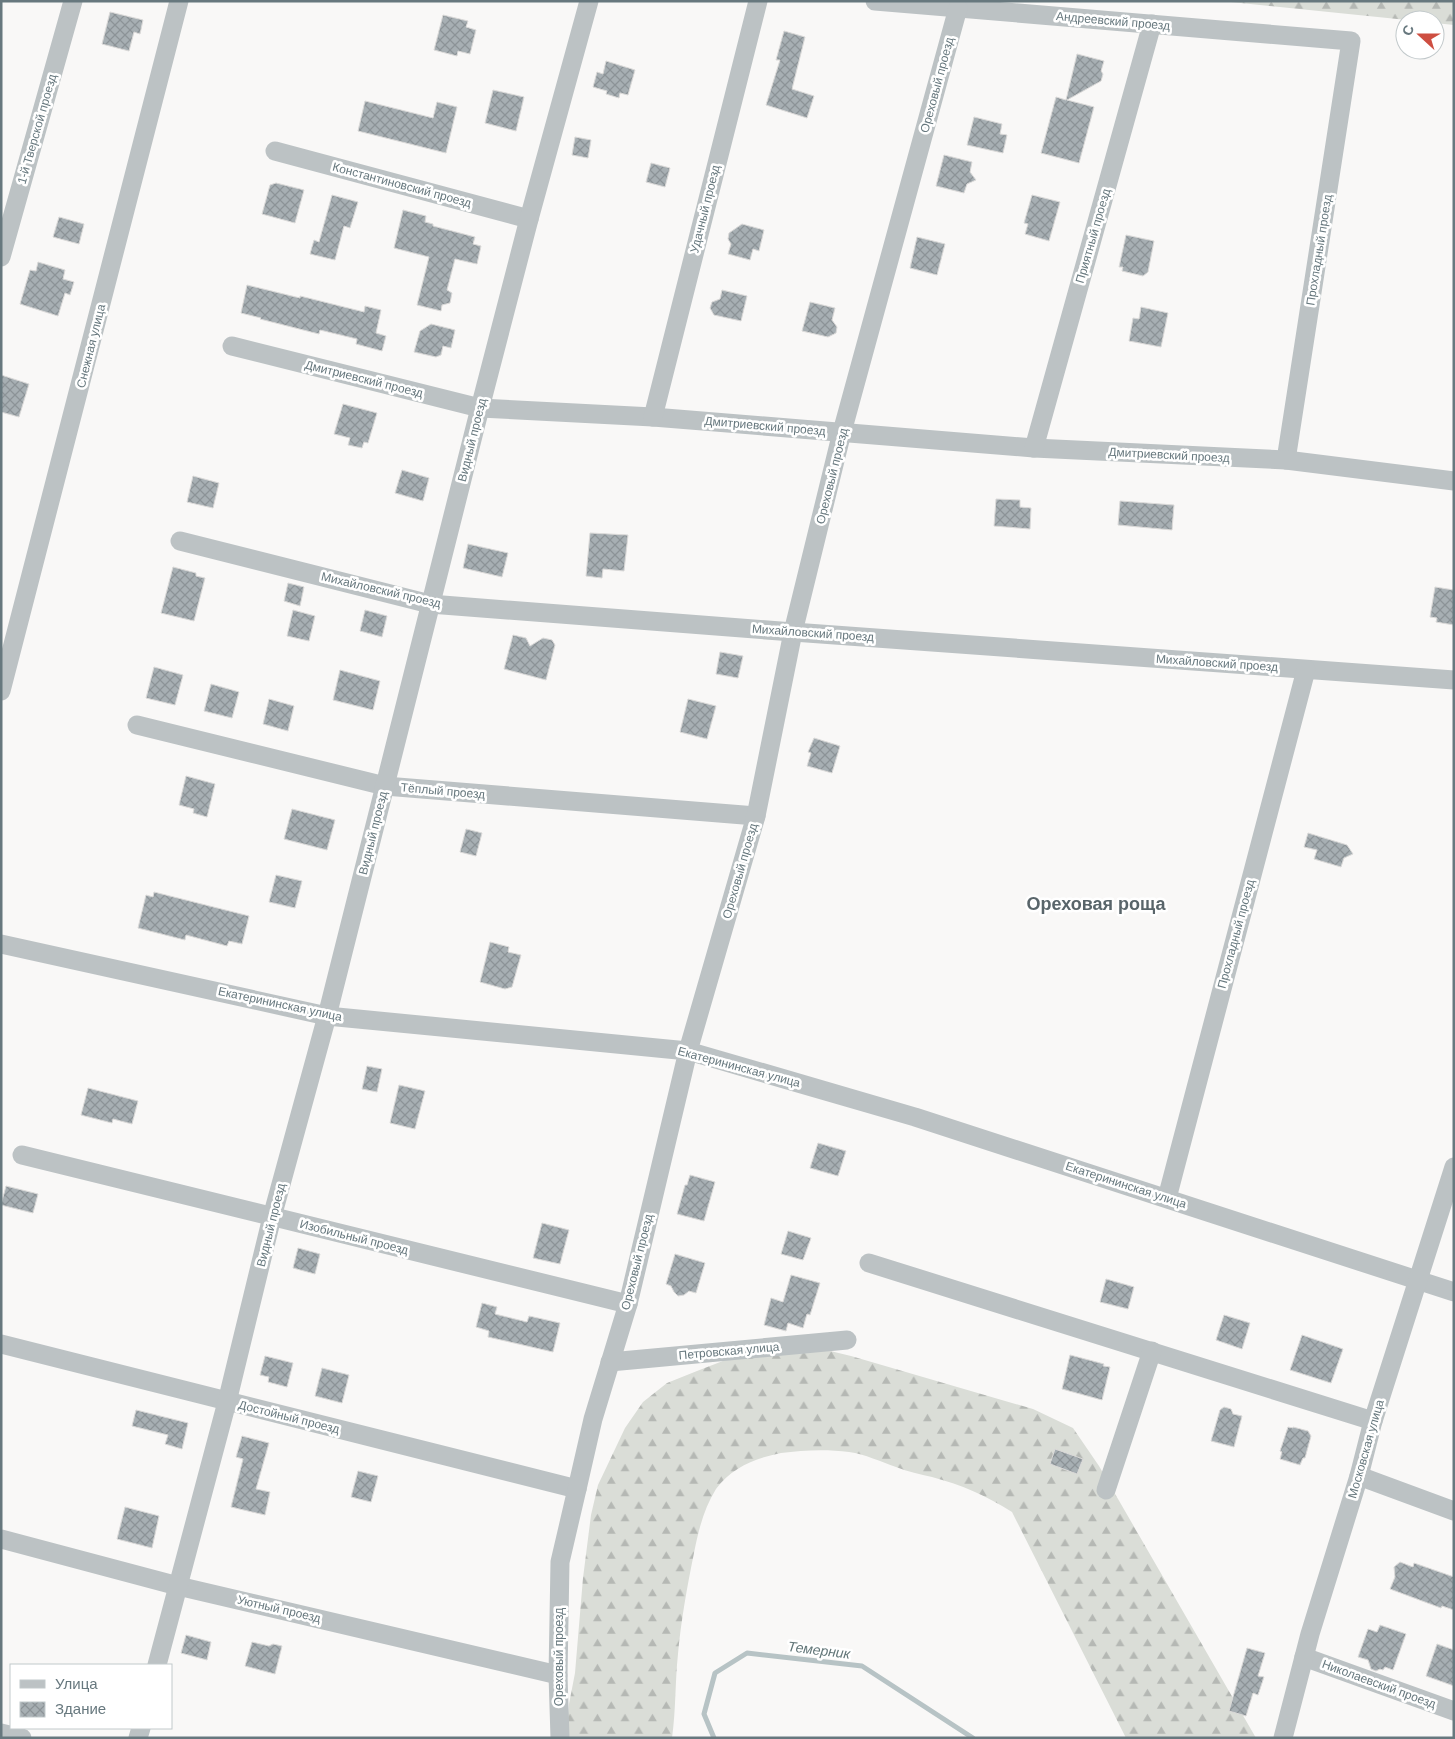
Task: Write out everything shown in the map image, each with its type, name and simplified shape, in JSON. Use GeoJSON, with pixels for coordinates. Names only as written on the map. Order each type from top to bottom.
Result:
{"type":"FeatureCollection","features":[{"type":"Feature","properties":{"kind":"street","name":"1-й Тверской проезд"},"geometry":{"type":"LineString","coordinates":[[1,257],[73,1]]}},
{"type":"Feature","properties":{"kind":"street","name":"Снежная улица"},"geometry":{"type":"LineString","coordinates":[[1,691],[179,1]]}},
{"type":"Feature","properties":{"kind":"street","name":"Видный проезд"},"geometry":{"type":"LineString","coordinates":[[157,1664],[227,1402],[272,1216],[326,1016],[529,219],[589,1]]}},
{"type":"Feature","properties":{"kind":"street","name":"Удачный проезд"},"geometry":{"type":"LineString","coordinates":[[653,417],[758,1]]}},
{"type":"Feature","properties":{"kind":"street","name":"Андреевский проезд"},"geometry":{"type":"LineString","coordinates":[[875,1],[1351,41]]}},
{"type":"Feature","properties":{"kind":"street","name":"Ореховый проезд"},"geometry":{"type":"LineString","coordinates":[[560,1738],[558,1675],[560,1562],[576,1489],[593,1419],[628,1304],[688,1051],[756,816],[793,632],[842,432],[958,8]]}},
{"type":"Feature","properties":{"kind":"street","name":"Приятный проезд"},"geometry":{"type":"LineString","coordinates":[[1034,448],[1152,24]]}},
{"type":"Feature","properties":{"kind":"street","name":"Прохладный проезд"},"geometry":{"type":"LineString","coordinates":[[1286,460],[1351,41]]}},
{"type":"Feature","properties":{"kind":"street","name":"Константиновский проезд"},"geometry":{"type":"LineString","coordinates":[[275,151],[529,219]]}},
{"type":"Feature","properties":{"kind":"street","name":"Дмитриевский проезд"},"geometry":{"type":"LineString","coordinates":[[232,346],[480,408],[653,417],[1034,448],[1286,460],[1454,481]]}},
{"type":"Feature","properties":{"kind":"street","name":"Михайловский проезд"},"geometry":{"type":"LineString","coordinates":[[180,541],[430,604],[1454,680]]}},
{"type":"Feature","properties":{"kind":"street","name":"Прохладный проезд"},"geometry":{"type":"LineString","coordinates":[[1167,1198],[1306,670]]}},
{"type":"Feature","properties":{"kind":"street","name":"Тёплый проезд"},"geometry":{"type":"LineString","coordinates":[[137,725],[385,786],[756,816]]}},
{"type":"Feature","properties":{"kind":"street","name":"Екатерининская улица"},"geometry":{"type":"LineString","coordinates":[[1,944],[326,1016],[688,1051],[915,1117],[1454,1292]]}},
{"type":"Feature","properties":{"kind":"street","name":"Изобильный проезд"},"geometry":{"type":"LineString","coordinates":[[22,1155],[628,1304]]}},
{"type":"Feature","properties":{"kind":"street","name":"Московская улица"},"geometry":{"type":"LineString","coordinates":[[1285,1736],[1304,1657],[1359,1476],[1373,1421],[1454,1167]]}},
{"type":"Feature","properties":{"kind":"street"},"geometry":{"type":"LineString","coordinates":[[870,1263],[1373,1421]]}},
{"type":"Feature","properties":{"kind":"street","name":"Петровская улица"},"geometry":{"type":"LineString","coordinates":[[610,1362],[847,1340]]}},
{"type":"Feature","properties":{"kind":"street","name":"Достойный проезд"},"geometry":{"type":"LineString","coordinates":[[1,1344],[576,1489]]}},
{"type":"Feature","properties":{"kind":"street"},"geometry":{"type":"LineString","coordinates":[[1106,1490],[1152,1351]]}},
{"type":"Feature","properties":{"kind":"street"},"geometry":{"type":"LineString","coordinates":[[1359,1476],[1454,1511]]}},
{"type":"Feature","properties":{"kind":"street","name":"Уютный проезд"},"geometry":{"type":"LineString","coordinates":[[1,1539],[178,1586],[558,1675]]}},
{"type":"Feature","properties":{"kind":"street","name":"Николаевский проезд"},"geometry":{"type":"LineString","coordinates":[[1304,1657],[1454,1711]]}},
{"type":"Feature","properties":{"kind":"street"},"geometry":{"type":"LineString","coordinates":[[1,1733],[22,1738]]}},
{"type":"Feature","properties":{"kind":"green space"},"geometry":{"type":"Polygon","coordinates":[[[1221,1],[1454,1],[1454,25],[1445,24],[1445,10],[1395,10],[1395,19],[1221,1]]]}},
{"type":"Feature","properties":{"kind":"green space"},"geometry":{"type":"Polygon","coordinates":[[[822,1349],[1033,1409],[1073,1428],[1099,1466],[1256,1738],[1126,1738],[1012,1512],[964,1487],[905,1470],[861,1454],[824,1450],[781,1453],[754,1461],[729,1475],[722,1481],[712,1496],[697,1537],[684,1604],[678,1654],[672,1738],[566,1738],[569,1704],[575,1673],[583,1578],[591,1515],[598,1485],[625,1428],[643,1402],[667,1383],[728,1359],[822,1349]]]}},
{"type":"Feature","properties":{"kind":"building"},"geometry":{"type":"Polygon","coordinates":[[[110,12],[143,20],[140,34],[134,32],[129,51],[102,44],[110,12]]]}},
{"type":"Feature","properties":{"kind":"building"},"geometry":{"type":"Polygon","coordinates":[[[443,15],[468,21],[466,27],[476,30],[470,54],[458,51],[457,56],[434,50],[443,15]]]}},
{"type":"Feature","properties":{"kind":"building"},"geometry":{"type":"Polygon","coordinates":[[[784,31],[805,37],[792,89],[814,96],[807,118],[766,105],[780,60],[776,60],[784,31]]]}},
{"type":"Feature","properties":{"kind":"building"},"geometry":{"type":"Polygon","coordinates":[[[1077,54],[1104,61],[1101,81],[1067,100],[1094,107],[1079,163],[1041,153],[1056,97],[1066,100],[1077,54]]]}},
{"type":"Feature","properties":{"kind":"building"},"geometry":{"type":"Polygon","coordinates":[[[606,61],[635,70],[628,95],[620,93],[619,98],[606,94],[607,91],[593,87],[597,72],[603,74],[606,61]]]}},
{"type":"Feature","properties":{"kind":"building"},"geometry":{"type":"Polygon","coordinates":[[[493,90],[524,97],[516,131],[485,123],[493,90]]]}},
{"type":"Feature","properties":{"kind":"building"},"geometry":{"type":"Polygon","coordinates":[[[365,101],[433,118],[437,102],[457,107],[446,153],[358,131],[365,101]]]}},
{"type":"Feature","properties":{"kind":"building"},"geometry":{"type":"Polygon","coordinates":[[[974,117],[1002,124],[1000,134],[1007,135],[1003,153],[967,145],[974,117]]]}},
{"type":"Feature","properties":{"kind":"building"},"geometry":{"type":"Polygon","coordinates":[[[575,137],[591,140],[588,158],[572,155],[575,137]]]}},
{"type":"Feature","properties":{"kind":"building"},"geometry":{"type":"Polygon","coordinates":[[[944,155],[972,162],[970,172],[976,180],[967,184],[964,193],[936,186],[944,155]]]}},
{"type":"Feature","properties":{"kind":"building"},"geometry":{"type":"Polygon","coordinates":[[[651,163],[670,168],[665,187],[646,182],[651,163]]]}},
{"type":"Feature","properties":{"kind":"building"},"geometry":{"type":"Polygon","coordinates":[[[276,183],[304,190],[295,223],[262,214],[270,185],[276,183]]]}},
{"type":"Feature","properties":{"kind":"building"},"geometry":{"type":"Polygon","coordinates":[[[332,195],[358,202],[350,228],[344,226],[335,260],[310,254],[314,240],[319,242],[332,195]]]}},
{"type":"Feature","properties":{"kind":"building"},"geometry":{"type":"Polygon","coordinates":[[[1032,195],[1060,202],[1049,241],[1025,234],[1028,224],[1024,223],[1032,195]]]}},
{"type":"Feature","properties":{"kind":"building"},"geometry":{"type":"Polygon","coordinates":[[[403,210],[426,216],[425,222],[433,224],[433,226],[475,237],[473,244],[481,246],[477,264],[455,259],[447,290],[452,293],[450,303],[442,305],[441,311],[417,305],[429,257],[394,248],[403,210]]]}},
{"type":"Feature","properties":{"kind":"building"},"geometry":{"type":"Polygon","coordinates":[[[59,217],[84,224],[79,244],[53,237],[59,217]]]}},
{"type":"Feature","properties":{"kind":"building"},"geometry":{"type":"Polygon","coordinates":[[[742,224],[764,230],[759,251],[753,249],[750,260],[728,254],[731,244],[728,239],[729,233],[742,224]]]}},
{"type":"Feature","properties":{"kind":"building"},"geometry":{"type":"Polygon","coordinates":[[[1126,235],[1154,241],[1148,272],[1143,276],[1122,271],[1123,267],[1119,267],[1126,235]]]}},
{"type":"Feature","properties":{"kind":"building"},"geometry":{"type":"Polygon","coordinates":[[[917,237],[945,244],[937,275],[910,268],[917,237]]]}},
{"type":"Feature","properties":{"kind":"building"},"geometry":{"type":"Polygon","coordinates":[[[38,262],[65,270],[63,279],[74,282],[70,295],[65,293],[58,316],[20,304],[30,270],[36,271],[38,262]]]}},
{"type":"Feature","properties":{"kind":"building"},"geometry":{"type":"Polygon","coordinates":[[[247,285],[364,312],[365,306],[381,310],[376,333],[386,336],[382,351],[356,344],[357,339],[320,330],[319,334],[241,313],[247,285]]]}},
{"type":"Feature","properties":{"kind":"building"},"geometry":{"type":"Polygon","coordinates":[[[722,290],[747,296],[741,321],[714,315],[710,308],[712,302],[720,299],[722,290]]]}},
{"type":"Feature","properties":{"kind":"building"},"geometry":{"type":"Polygon","coordinates":[[[810,302],[835,308],[832,320],[837,327],[836,333],[828,337],[802,331],[810,302]]]}},
{"type":"Feature","properties":{"kind":"building"},"geometry":{"type":"Polygon","coordinates":[[[1141,307],[1168,313],[1161,347],[1129,341],[1133,318],[1139,319],[1141,307]]]}},
{"type":"Feature","properties":{"kind":"building"},"geometry":{"type":"Polygon","coordinates":[[[431,324],[455,330],[451,348],[443,346],[441,355],[436,357],[414,352],[420,331],[431,324]]]}},
{"type":"Feature","properties":{"kind":"building"},"geometry":{"type":"Polygon","coordinates":[[[1,375],[29,384],[19,417],[1,412],[1,375]]]}},
{"type":"Feature","properties":{"kind":"building"},"geometry":{"type":"Polygon","coordinates":[[[343,404],[377,413],[368,443],[364,442],[362,448],[348,445],[350,438],[334,434],[343,404]]]}},
{"type":"Feature","properties":{"kind":"building"},"geometry":{"type":"Polygon","coordinates":[[[402,470],[429,478],[423,501],[395,493],[402,470]]]}},
{"type":"Feature","properties":{"kind":"building"},"geometry":{"type":"Polygon","coordinates":[[[193,476],[219,483],[213,508],[187,502],[193,476]]]}},
{"type":"Feature","properties":{"kind":"building"},"geometry":{"type":"Polygon","coordinates":[[[996,499],[1020,500],[1020,507],[1031,508],[1030,529],[994,526],[996,499]]]}},
{"type":"Feature","properties":{"kind":"building"},"geometry":{"type":"Polygon","coordinates":[[[1120,501],[1174,505],[1172,530],[1118,525],[1120,501]]]}},
{"type":"Feature","properties":{"kind":"building"},"geometry":{"type":"Polygon","coordinates":[[[590,533],[628,535],[624,571],[603,569],[602,578],[586,576],[590,533]]]}},
{"type":"Feature","properties":{"kind":"building"},"geometry":{"type":"Polygon","coordinates":[[[468,544],[508,553],[502,577],[463,568],[468,544]]]}},
{"type":"Feature","properties":{"kind":"building"},"geometry":{"type":"Polygon","coordinates":[[[173,567],[196,573],[196,576],[205,578],[194,621],[161,613],[173,567]]]}},
{"type":"Feature","properties":{"kind":"building"},"geometry":{"type":"Polygon","coordinates":[[[288,583],[304,587],[300,606],[284,601],[288,583]]]}},
{"type":"Feature","properties":{"kind":"building"},"geometry":{"type":"Polygon","coordinates":[[[1435,587],[1454,590],[1454,625],[1436,622],[1437,618],[1430,617],[1435,587]]]}},
{"type":"Feature","properties":{"kind":"building"},"geometry":{"type":"Polygon","coordinates":[[[293,610],[315,616],[309,641],[287,636],[293,610]]]}},
{"type":"Feature","properties":{"kind":"building"},"geometry":{"type":"Polygon","coordinates":[[[365,610],[387,616],[382,637],[360,631],[365,610]]]}},
{"type":"Feature","properties":{"kind":"building"},"geometry":{"type":"Polygon","coordinates":[[[513,635],[526,638],[530,646],[543,638],[552,640],[555,645],[546,680],[504,669],[513,635]]]}},
{"type":"Feature","properties":{"kind":"building"},"geometry":{"type":"Polygon","coordinates":[[[720,652],[743,656],[738,678],[716,674],[720,652]]]}},
{"type":"Feature","properties":{"kind":"building"},"geometry":{"type":"Polygon","coordinates":[[[154,667],[183,675],[175,705],[146,698],[154,667]]]}},
{"type":"Feature","properties":{"kind":"building"},"geometry":{"type":"Polygon","coordinates":[[[340,670],[380,681],[373,710],[333,700],[340,670]]]}},
{"type":"Feature","properties":{"kind":"building"},"geometry":{"type":"Polygon","coordinates":[[[211,684],[239,692],[232,718],[204,711],[211,684]]]}},
{"type":"Feature","properties":{"kind":"building"},"geometry":{"type":"Polygon","coordinates":[[[269,699],[294,706],[288,731],[263,724],[269,699]]]}},
{"type":"Feature","properties":{"kind":"building"},"geometry":{"type":"Polygon","coordinates":[[[688,699],[716,706],[707,739],[680,732],[688,699]]]}},
{"type":"Feature","properties":{"kind":"building"},"geometry":{"type":"Polygon","coordinates":[[[814,738],[840,746],[832,773],[807,766],[811,753],[808,752],[814,738]]]}},
{"type":"Feature","properties":{"kind":"building"},"geometry":{"type":"Polygon","coordinates":[[[186,776],[215,784],[207,817],[193,813],[194,809],[179,805],[186,776]]]}},
{"type":"Feature","properties":{"kind":"building"},"geometry":{"type":"Polygon","coordinates":[[[292,809],[335,820],[327,850],[284,839],[292,809]]]}},
{"type":"Feature","properties":{"kind":"building"},"geometry":{"type":"Polygon","coordinates":[[[466,829],[482,833],[476,856],[460,852],[466,829]]]}},
{"type":"Feature","properties":{"kind":"building"},"geometry":{"type":"Polygon","coordinates":[[[1308,833],[1347,845],[1353,854],[1344,858],[1341,867],[1314,859],[1317,850],[1304,847],[1308,833]]]}},
{"type":"Feature","properties":{"kind":"building"},"geometry":{"type":"Polygon","coordinates":[[[276,875],[302,881],[295,908],[269,902],[276,875]]]}},
{"type":"Feature","properties":{"kind":"building"},"geometry":{"type":"Polygon","coordinates":[[[154,892],[249,916],[242,944],[229,941],[227,946],[186,935],[185,940],[138,928],[146,895],[153,897],[154,892]]]}},
{"type":"Feature","properties":{"kind":"building"},"geometry":{"type":"Polygon","coordinates":[[[490,942],[509,947],[508,952],[521,955],[512,987],[505,989],[480,982],[490,942]]]}},
{"type":"Feature","properties":{"kind":"building"},"geometry":{"type":"Polygon","coordinates":[[[367,1066],[382,1069],[377,1092],[362,1089],[367,1066]]]}},
{"type":"Feature","properties":{"kind":"building"},"geometry":{"type":"Polygon","coordinates":[[[399,1085],[425,1091],[415,1129],[390,1123],[399,1085]]]}},
{"type":"Feature","properties":{"kind":"building"},"geometry":{"type":"Polygon","coordinates":[[[88,1088],[138,1101],[132,1124],[113,1119],[112,1123],[81,1115],[88,1088]]]}},
{"type":"Feature","properties":{"kind":"building"},"geometry":{"type":"Polygon","coordinates":[[[818,1143],[846,1151],[838,1176],[810,1168],[818,1143]]]}},
{"type":"Feature","properties":{"kind":"building"},"geometry":{"type":"Polygon","coordinates":[[[690,1175],[715,1182],[704,1221],[677,1214],[685,1185],[687,1185],[690,1175]]]}},
{"type":"Feature","properties":{"kind":"building"},"geometry":{"type":"Polygon","coordinates":[[[6,1186],[38,1194],[33,1213],[1,1205],[6,1186]]]}},
{"type":"Feature","properties":{"kind":"building"},"geometry":{"type":"Polygon","coordinates":[[[542,1223],[569,1230],[560,1264],[533,1258],[542,1223]]]}},
{"type":"Feature","properties":{"kind":"building"},"geometry":{"type":"Polygon","coordinates":[[[788,1231],[811,1238],[803,1260],[781,1254],[788,1231]]]}},
{"type":"Feature","properties":{"kind":"building"},"geometry":{"type":"Polygon","coordinates":[[[298,1248],[320,1254],[315,1274],[293,1268],[298,1248]]]}},
{"type":"Feature","properties":{"kind":"building"},"geometry":{"type":"Polygon","coordinates":[[[675,1254],[705,1263],[696,1293],[689,1291],[684,1295],[678,1296],[671,1286],[666,1284],[675,1254]]]}},
{"type":"Feature","properties":{"kind":"building"},"geometry":{"type":"Polygon","coordinates":[[[791,1275],[820,1283],[810,1315],[807,1314],[803,1328],[788,1323],[786,1331],[764,1325],[771,1298],[783,1302],[791,1275]]]}},
{"type":"Feature","properties":{"kind":"building"},"geometry":{"type":"Polygon","coordinates":[[[1106,1279],[1134,1287],[1128,1309],[1100,1302],[1106,1279]]]}},
{"type":"Feature","properties":{"kind":"building"},"geometry":{"type":"Polygon","coordinates":[[[482,1303],[497,1307],[495,1314],[527,1322],[529,1316],[560,1323],[553,1352],[488,1337],[489,1331],[476,1327],[482,1303]]]}},
{"type":"Feature","properties":{"kind":"building"},"geometry":{"type":"Polygon","coordinates":[[[1224,1315],[1250,1323],[1242,1349],[1216,1340],[1224,1315]]]}},
{"type":"Feature","properties":{"kind":"building"},"geometry":{"type":"Polygon","coordinates":[[[1302,1335],[1343,1349],[1331,1383],[1290,1370],[1302,1335]]]}},
{"type":"Feature","properties":{"kind":"building"},"geometry":{"type":"Polygon","coordinates":[[[1070,1355],[1110,1367],[1102,1400],[1062,1389],[1070,1355]]]}},
{"type":"Feature","properties":{"kind":"building"},"geometry":{"type":"Polygon","coordinates":[[[265,1356],[293,1363],[287,1387],[268,1382],[269,1377],[260,1375],[265,1356]]]}},
{"type":"Feature","properties":{"kind":"building"},"geometry":{"type":"Polygon","coordinates":[[[322,1368],[349,1375],[342,1403],[315,1396],[322,1368]]]}},
{"type":"Feature","properties":{"kind":"building"},"geometry":{"type":"Polygon","coordinates":[[[1224,1407],[1231,1409],[1233,1414],[1242,1416],[1234,1447],[1211,1441],[1220,1410],[1224,1407]]]}},
{"type":"Feature","properties":{"kind":"building"},"geometry":{"type":"Polygon","coordinates":[[[136,1410],[188,1423],[182,1449],[165,1444],[168,1435],[132,1426],[136,1410]]]}},
{"type":"Feature","properties":{"kind":"building"},"geometry":{"type":"Polygon","coordinates":[[[1288,1427],[1308,1431],[1311,1436],[1305,1458],[1303,1458],[1300,1465],[1280,1459],[1282,1452],[1280,1451],[1288,1427]]]}},
{"type":"Feature","properties":{"kind":"building"},"geometry":{"type":"Polygon","coordinates":[[[242,1436],[269,1443],[256,1489],[270,1492],[265,1515],[231,1507],[243,1459],[236,1457],[242,1436]]]}},
{"type":"Feature","properties":{"kind":"building"},"geometry":{"type":"Polygon","coordinates":[[[1055,1449],[1083,1459],[1077,1474],[1050,1464],[1055,1449]]]}},
{"type":"Feature","properties":{"kind":"building"},"geometry":{"type":"Polygon","coordinates":[[[358,1471],[378,1476],[371,1502],[351,1497],[358,1471]]]}},
{"type":"Feature","properties":{"kind":"building"},"geometry":{"type":"Polygon","coordinates":[[[125,1507],[159,1516],[152,1548],[117,1539],[125,1507]]]}},
{"type":"Feature","properties":{"kind":"building"},"geometry":{"type":"Polygon","coordinates":[[[1400,1562],[1413,1567],[1414,1563],[1454,1577],[1454,1610],[1442,1606],[1441,1608],[1390,1589],[1395,1577],[1394,1567],[1400,1562]]]}},
{"type":"Feature","properties":{"kind":"building"},"geometry":{"type":"Polygon","coordinates":[[[1380,1625],[1406,1634],[1393,1670],[1385,1667],[1383,1670],[1376,1671],[1371,1669],[1368,1660],[1358,1657],[1368,1629],[1377,1632],[1380,1625]]]}},
{"type":"Feature","properties":{"kind":"building"},"geometry":{"type":"Polygon","coordinates":[[[186,1635],[211,1642],[207,1660],[181,1653],[186,1635]]]}},
{"type":"Feature","properties":{"kind":"building"},"geometry":{"type":"Polygon","coordinates":[[[252,1642],[269,1646],[273,1644],[282,1646],[275,1674],[245,1666],[252,1642]]]}},
{"type":"Feature","properties":{"kind":"building"},"geometry":{"type":"Polygon","coordinates":[[[1437,1644],[1454,1650],[1454,1686],[1426,1676],[1437,1644]]]}},
{"type":"Feature","properties":{"kind":"building"},"geometry":{"type":"Polygon","coordinates":[[[1247,1648],[1265,1653],[1258,1676],[1264,1677],[1258,1695],[1253,1693],[1246,1716],[1229,1711],[1247,1648]]]}},
{"type":"Feature","properties":{"kind":"waterway","name":"Темерник"},"geometry":{"type":"LineString","coordinates":[[714,1738],[704,1714],[715,1673],[747,1653],[862,1666],[973,1738]]}},
{"type":"Feature","properties":{"kind":"district","name":"Ореховая роща"},"geometry":{"type":"Point","coordinates":[1096,904]}}]}
